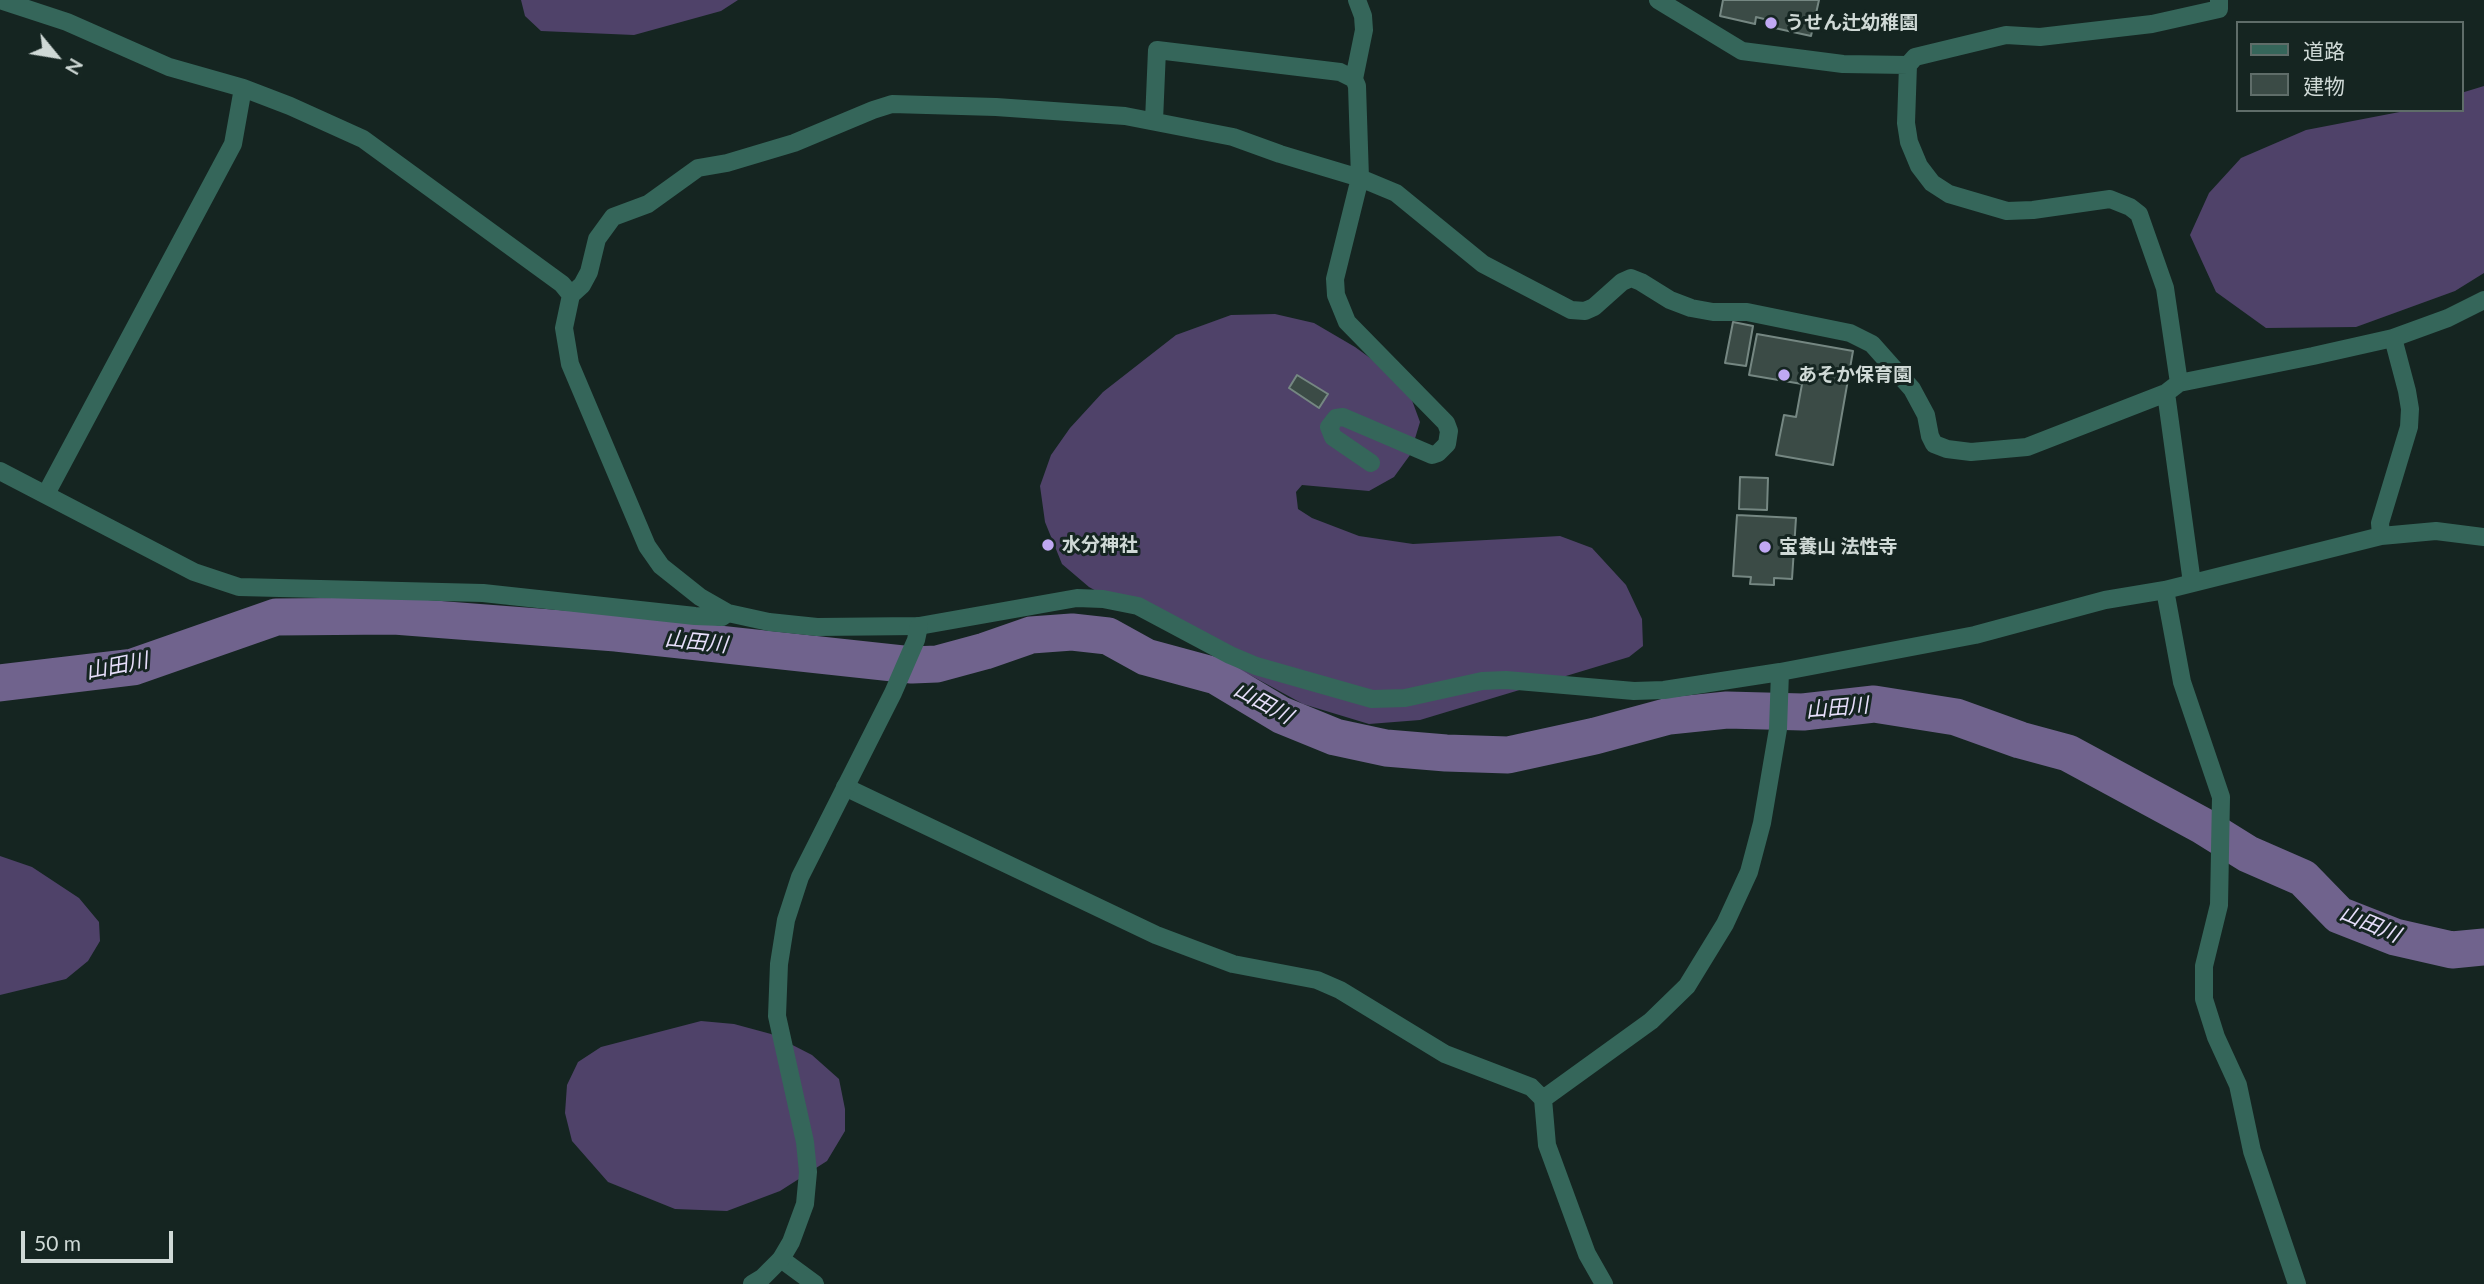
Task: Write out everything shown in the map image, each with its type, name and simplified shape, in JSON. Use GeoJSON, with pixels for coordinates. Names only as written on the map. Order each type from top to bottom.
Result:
{"type":"FeatureCollection","features":[{"type":"Feature","properties":{"kind":"street"},"geometry":{"type":"LineString","coordinates":[[0,0],[48,14],[169,67],[243,88],[363,139],[562,284],[570,295]]}},
{"type":"Feature","properties":{"kind":"street"},"geometry":{"type":"LineString","coordinates":[[1357,0],[1364,30],[1354,79],[1357,86],[1360,178],[1335,279],[1336,295],[1339,309],[1347,322],[1446,423],[1449,431],[1447,444],[1432,455],[1343,417],[1336,418],[1329,427],[1333,437],[1371,463]]}},
{"type":"Feature","properties":{"kind":"street"},"geometry":{"type":"LineString","coordinates":[[1658,0],[1742,51],[1843,64],[1908,65]]}},
{"type":"Feature","properties":{"kind":"street"},"geometry":{"type":"LineString","coordinates":[[2192,583],[2165,288],[2139,214],[2122,202],[2110,199],[2007,211],[1949,194],[1932,183],[1919,166],[1909,142],[1906,122],[1908,65],[1915,57],[2006,35],[2039,37],[2152,24],[2220,9],[2220,0]]}},
{"type":"Feature","properties":{"kind":"street"},"geometry":{"type":"LineString","coordinates":[[1154,121],[1157,50],[1339,72],[1354,79]]}},
{"type":"Feature","properties":{"kind":"street"},"geometry":{"type":"LineString","coordinates":[[46,494],[233,144],[243,88]]}},
{"type":"Feature","properties":{"kind":"street"},"geometry":{"type":"LineString","coordinates":[[2484,300],[2448,318],[2393,338],[2173,388],[2027,447],[1971,452],[1947,449],[1934,444],[1926,415],[1912,389],[1872,344],[1850,333],[1747,312],[1713,312],[1690,308],[1631,278],[1622,282],[1594,307],[1585,311],[1571,310],[1483,264],[1396,193],[1360,178],[1280,154],[1233,136],[1125,116],[996,107],[892,104],[794,143],[727,163],[698,168],[648,204],[613,217],[597,239],[589,272],[582,285],[570,295],[564,328],[570,364],[647,546],[661,566],[676,580],[699,597],[728,612],[769,622],[918,633],[1077,598],[1103,599],[1138,606],[1256,666],[1372,699],[1405,698],[1482,681],[1506,680],[1634,691],[1780,679],[1975,635],[2105,600],[2165,590],[2381,536],[2435,531],[2484,537]]}},
{"type":"Feature","properties":{"kind":"street"},"geometry":{"type":"LineString","coordinates":[[2381,536],[2379,523],[2409,426],[2407,391],[2393,338]]}},
{"type":"Feature","properties":{"kind":"street"},"geometry":{"type":"LineString","coordinates":[[0,471],[194,572],[239,587],[483,593],[695,616],[722,617],[728,612]]}},
{"type":"Feature","properties":{"kind":"street"},"geometry":{"type":"LineString","coordinates":[[2165,590],[2182,682],[2221,797],[2219,905],[2204,966],[2204,999],[2216,1037],[2238,1085],[2252,1151],[2297,1284]]}},
{"type":"Feature","properties":{"kind":"street"},"geometry":{"type":"LineString","coordinates":[[752,1284],[781,1259],[798,1228],[805,1204],[808,1172],[805,1142],[777,1016],[779,964],[786,920],[800,877],[893,693],[918,633]]}},
{"type":"Feature","properties":{"kind":"street"},"geometry":{"type":"LineString","coordinates":[[1543,1099],[1651,1021],[1687,986],[1725,925],[1749,872],[1762,823],[1778,729],[1780,679]]}},
{"type":"Feature","properties":{"kind":"street"},"geometry":{"type":"LineString","coordinates":[[845,787],[1157,934],[1233,964],[1317,980],[1340,990],[1445,1054],[1531,1087],[1543,1099],[1547,1145],[1587,1254],[1604,1284]]}},
{"type":"Feature","properties":{"kind":"street"},"geometry":{"type":"LineString","coordinates":[[781,1259],[815,1284]]}},
{"type":"Feature","properties":{"kind":"shaded area"},"geometry":{"type":"Polygon","coordinates":[[[521,0],[738,0],[721,11],[634,35],[541,31],[525,16],[521,0]]]}},
{"type":"Feature","properties":{"kind":"shaded area"},"geometry":{"type":"Polygon","coordinates":[[[2484,86],[2484,273],[2455,291],[2356,327],[2266,328],[2216,292],[2190,235],[2209,193],[2241,158],[2306,130],[2400,112],[2463,112],[2463,92],[2484,86]]]}},
{"type":"Feature","properties":{"kind":"shaded area"},"geometry":{"type":"Polygon","coordinates":[[[1275,314],[1314,323],[1355,347],[1406,384],[1420,422],[1410,455],[1394,477],[1369,491],[1302,485],[1296,492],[1298,509],[1312,518],[1359,536],[1413,544],[1560,536],[1592,548],[1626,585],[1642,619],[1643,646],[1629,657],[1420,720],[1369,724],[1303,704],[1089,587],[1062,564],[1045,522],[1040,486],[1051,455],[1070,428],[1103,392],[1176,335],[1231,315],[1275,314]]]}},
{"type":"Feature","properties":{"kind":"shaded area"},"geometry":{"type":"Polygon","coordinates":[[[0,856],[32,867],[79,898],[99,922],[100,941],[88,961],[66,979],[0,995],[0,856]]]}},
{"type":"Feature","properties":{"kind":"shaded area"},"geometry":{"type":"Polygon","coordinates":[[[701,1021],[734,1024],[771,1034],[812,1055],[839,1079],[845,1109],[845,1131],[827,1161],[780,1191],[727,1211],[675,1209],[608,1182],[572,1141],[565,1113],[567,1085],[578,1062],[601,1047],[701,1021]]]}},
{"type":"Feature","properties":{"kind":"building"},"geometry":{"type":"Polygon","coordinates":[[[1723,0],[1819,0],[1811,36],[1770,27],[1772,21],[1756,17],[1755,24],[1720,16],[1723,0]]]}},
{"type":"Feature","properties":{"kind":"building"},"geometry":{"type":"Polygon","coordinates":[[[1733,322],[1753,326],[1746,366],[1725,363],[1733,322]]]}},
{"type":"Feature","properties":{"kind":"building"},"geometry":{"type":"Polygon","coordinates":[[[1757,334],[1853,351],[1833,465],[1776,455],[1784,415],[1796,417],[1802,384],[1749,375],[1757,334]]]}},
{"type":"Feature","properties":{"kind":"building"},"geometry":{"type":"Polygon","coordinates":[[[1297,375],[1328,394],[1319,408],[1289,388],[1297,375]]]}},
{"type":"Feature","properties":{"kind":"building"},"geometry":{"type":"Polygon","coordinates":[[[1740,477],[1768,478],[1767,510],[1739,509],[1740,477]]]}},
{"type":"Feature","properties":{"kind":"building","name":"宝養山 法性寺"},"geometry":{"type":"Polygon","coordinates":[[[1737,515],[1796,518],[1792,579],[1774,578],[1774,585],[1750,584],[1751,577],[1733,576],[1737,515]]]}},
{"type":"Feature","properties":{"kind":"waterway","name":"山田川"},"geometry":{"type":"LineString","coordinates":[[0,683],[133,667],[276,617],[394,616],[616,633],[912,665],[937,664],[1031,635],[1072,632],[1108,636],[1146,657],[1216,676],[1281,715],[1335,737],[1386,748],[1446,753],[1508,755],[1669,716],[1727,710],[1803,712],[1874,704],[1956,717],[2020,740],[2068,753],[2203,826],[2248,854],[2303,878],[2339,915],[2395,937],[2452,950],[2484,947]]}},
{"type":"Feature","properties":{"kind":"place","name":"うせん辻幼稚園"},"geometry":{"type":"Point","coordinates":[1771,23]}},
{"type":"Feature","properties":{"kind":"place","name":"あそか保育園"},"geometry":{"type":"Point","coordinates":[1784,375]}},
{"type":"Feature","properties":{"kind":"place","name":"水分神社"},"geometry":{"type":"Point","coordinates":[1048,545]}},
{"type":"Feature","properties":{"kind":"place","name":"宝養山 法性寺"},"geometry":{"type":"Point","coordinates":[1765,547]}}]}
